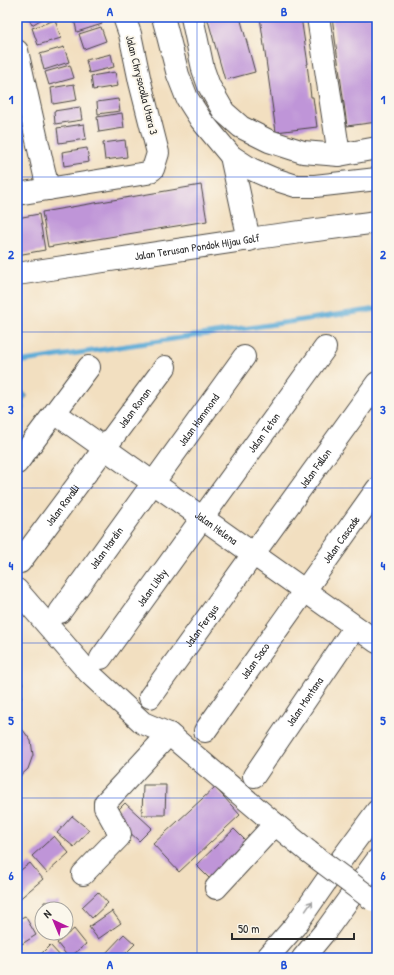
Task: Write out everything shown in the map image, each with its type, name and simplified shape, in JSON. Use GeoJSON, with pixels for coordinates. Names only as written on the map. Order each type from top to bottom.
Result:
{"type":"FeatureCollection","features":[{"type":"Feature","properties":{"kind":"street","name":"Jalan Chrysocolla Utara 3"},"geometry":{"type":"LineString","coordinates":[[48,189],[147,173],[153,169],[158,153],[140,82],[130,34],[124,17]]}},
{"type":"Feature","properties":{"kind":"street"},"geometry":{"type":"LineString","coordinates":[[163,17],[178,75],[187,98],[200,120],[231,156],[251,169],[274,179],[296,186],[315,186],[377,179]]}},
{"type":"Feature","properties":{"kind":"street"},"geometry":{"type":"LineString","coordinates":[[192,17],[203,69],[209,86],[224,112],[240,127],[269,141],[303,152],[339,155],[377,148]]}},
{"type":"Feature","properties":{"kind":"street"},"geometry":{"type":"LineString","coordinates":[[318,17],[339,155]]}},
{"type":"Feature","properties":{"kind":"street"},"geometry":{"type":"LineString","coordinates":[[17,51],[20,78],[48,189],[17,194]]}},
{"type":"Feature","properties":{"kind":"street"},"geometry":{"type":"LineString","coordinates":[[231,156],[256,239]]}},
{"type":"Feature","properties":{"kind":"street"},"geometry":{"type":"LineString","coordinates":[[251,169],[255,199],[256,239]]}},
{"type":"Feature","properties":{"kind":"street","name":"Jalan Terusan Pondok Hijau Golf"},"geometry":{"type":"LineString","coordinates":[[17,274],[377,222]]}},
{"type":"Feature","properties":{"kind":"street","name":"Jalan Teton"},"geometry":{"type":"LineString","coordinates":[[202,518],[325,348]]}},
{"type":"Feature","properties":{"kind":"street","name":"Jalan Hammond"},"geometry":{"type":"LineString","coordinates":[[153,483],[244,357]]}},
{"type":"Feature","properties":{"kind":"street"},"geometry":{"type":"LineString","coordinates":[[17,463],[89,367]]}},
{"type":"Feature","properties":{"kind":"street","name":"Jalan Ronan"},"geometry":{"type":"LineString","coordinates":[[104,448],[165,367]]}},
{"type":"Feature","properties":{"kind":"street","name":"Jalan Fallon"},"geometry":{"type":"LineString","coordinates":[[253,554],[377,383]]}},
{"type":"Feature","properties":{"kind":"street","name":"Jalan Helena"},"geometry":{"type":"LineString","coordinates":[[55,413],[377,642]]}},
{"type":"Feature","properties":{"kind":"street","name":"Jalan Ravalli"},"geometry":{"type":"LineString","coordinates":[[20,562],[104,448]]}},
{"type":"Feature","properties":{"kind":"street","name":"Jalan Hardin"},"geometry":{"type":"LineString","coordinates":[[60,612],[153,483]]}},
{"type":"Feature","properties":{"kind":"street","name":"Jalan Cascade"},"geometry":{"type":"LineString","coordinates":[[304,591],[377,489]]}},
{"type":"Feature","properties":{"kind":"street","name":"Jalan Libby"},"geometry":{"type":"LineString","coordinates":[[101,658],[202,518]]}},
{"type":"Feature","properties":{"kind":"street","name":"Jalan Fergus"},"geometry":{"type":"LineString","coordinates":[[150,697],[253,554]]}},
{"type":"Feature","properties":{"kind":"street"},"geometry":{"type":"LineString","coordinates":[[17,590],[95,678],[142,724],[168,734],[309,852],[375,901]]}},
{"type":"Feature","properties":{"kind":"street","name":"Jalan Saco"},"geometry":{"type":"LineString","coordinates":[[205,731],[304,591]]}},
{"type":"Feature","properties":{"kind":"street","name":"Jalan Montana"},"geometry":{"type":"LineString","coordinates":[[254,776],[355,627]]}},
{"type":"Feature","properties":{"kind":"street"},"geometry":{"type":"LineString","coordinates":[[83,874],[120,834],[104,807],[105,803],[168,734]]}},
{"type":"Feature","properties":{"kind":"street"},"geometry":{"type":"LineString","coordinates":[[267,958],[295,926],[377,811]]}},
{"type":"Feature","properties":{"kind":"street"},"geometry":{"type":"LineString","coordinates":[[216,888],[275,824]]}},
{"type":"Feature","properties":{"kind":"street"},"geometry":{"type":"LineString","coordinates":[[303,958],[327,929],[377,860]]}},
{"type":"Feature","properties":{"kind":"water"},"geometry":{"type":"Polygon","coordinates":[[[21,390],[27,395],[27,397],[23,402],[24,408],[21,413],[17,415],[17,391],[21,390]]]}},
{"type":"Feature","properties":{"kind":"building"},"geometry":{"type":"Polygon","coordinates":[[[28,17],[45,17],[32,25],[28,17]]]}},
{"type":"Feature","properties":{"kind":"building"},"geometry":{"type":"Polygon","coordinates":[[[81,17],[100,17],[102,24],[77,32],[74,19],[81,17]]]}},
{"type":"Feature","properties":{"kind":"building"},"geometry":{"type":"Polygon","coordinates":[[[207,17],[240,17],[255,72],[225,80],[207,17]]]}},
{"type":"Feature","properties":{"kind":"building"},"geometry":{"type":"Polygon","coordinates":[[[260,17],[301,17],[311,97],[313,97],[317,127],[276,132],[260,17]]]}},
{"type":"Feature","properties":{"kind":"building"},"geometry":{"type":"Polygon","coordinates":[[[332,17],[373,17],[377,43],[377,122],[347,126],[332,17]]]}},
{"type":"Feature","properties":{"kind":"building"},"geometry":{"type":"Polygon","coordinates":[[[55,20],[61,38],[38,45],[32,28],[55,20]]]}},
{"type":"Feature","properties":{"kind":"building"},"geometry":{"type":"Polygon","coordinates":[[[101,27],[106,41],[84,49],[79,34],[101,27]]]}},
{"type":"Feature","properties":{"kind":"building"},"geometry":{"type":"Polygon","coordinates":[[[64,47],[69,62],[44,70],[40,54],[64,47]]]}},
{"type":"Feature","properties":{"kind":"building"},"geometry":{"type":"Polygon","coordinates":[[[111,54],[114,67],[89,73],[86,60],[111,54]]]}},
{"type":"Feature","properties":{"kind":"building"},"geometry":{"type":"Polygon","coordinates":[[[70,65],[74,78],[49,85],[45,72],[70,65]]]}},
{"type":"Feature","properties":{"kind":"building"},"geometry":{"type":"Polygon","coordinates":[[[115,72],[118,86],[93,90],[91,76],[115,72]]]}},
{"type":"Feature","properties":{"kind":"building"},"geometry":{"type":"Polygon","coordinates":[[[74,84],[77,100],[53,104],[51,88],[74,84]]]}},
{"type":"Feature","properties":{"kind":"building"},"geometry":{"type":"Polygon","coordinates":[[[118,99],[120,111],[98,114],[97,102],[118,99]]]}},
{"type":"Feature","properties":{"kind":"building"},"geometry":{"type":"Polygon","coordinates":[[[80,107],[82,120],[55,124],[54,111],[80,107]]]}},
{"type":"Feature","properties":{"kind":"building"},"geometry":{"type":"Polygon","coordinates":[[[122,113],[124,128],[99,132],[97,117],[122,113]]]}},
{"type":"Feature","properties":{"kind":"building"},"geometry":{"type":"Polygon","coordinates":[[[84,124],[86,139],[59,143],[57,128],[84,124]]]}},
{"type":"Feature","properties":{"kind":"building"},"geometry":{"type":"Polygon","coordinates":[[[125,140],[127,157],[105,160],[103,143],[125,140]]]}},
{"type":"Feature","properties":{"kind":"building"},"geometry":{"type":"Polygon","coordinates":[[[87,148],[89,162],[64,166],[62,152],[87,148]]]}},
{"type":"Feature","properties":{"kind":"building"},"geometry":{"type":"Polygon","coordinates":[[[201,185],[207,221],[48,247],[42,212],[201,185]]]}},
{"type":"Feature","properties":{"kind":"building"},"geometry":{"type":"Polygon","coordinates":[[[39,214],[45,250],[17,255],[17,218],[39,214]]]}},
{"type":"Feature","properties":{"kind":"building"},"geometry":{"type":"Polygon","coordinates":[[[17,632],[22,639],[17,643],[17,632]]]}},
{"type":"Feature","properties":{"kind":"building"},"geometry":{"type":"Polygon","coordinates":[[[17,677],[23,684],[17,688],[17,677]]]}},
{"type":"Feature","properties":{"kind":"building"},"geometry":{"type":"Polygon","coordinates":[[[17,692],[22,698],[17,701],[17,692]]]}},
{"type":"Feature","properties":{"kind":"building"},"geometry":{"type":"Polygon","coordinates":[[[17,727],[23,730],[31,741],[33,755],[28,769],[17,779],[17,727]]]}},
{"type":"Feature","properties":{"kind":"building"},"geometry":{"type":"Polygon","coordinates":[[[143,785],[166,785],[165,815],[142,815],[143,785]]]}},
{"type":"Feature","properties":{"kind":"building"},"geometry":{"type":"Polygon","coordinates":[[[215,787],[240,815],[179,872],[153,844],[215,787]]]}},
{"type":"Feature","properties":{"kind":"building"},"geometry":{"type":"Polygon","coordinates":[[[125,803],[152,828],[139,841],[112,816],[125,803]]]}},
{"type":"Feature","properties":{"kind":"building"},"geometry":{"type":"Polygon","coordinates":[[[72,816],[89,830],[74,847],[57,833],[72,816]]]}},
{"type":"Feature","properties":{"kind":"building"},"geometry":{"type":"Polygon","coordinates":[[[234,829],[249,844],[211,880],[196,865],[234,829]]]}},
{"type":"Feature","properties":{"kind":"building"},"geometry":{"type":"Polygon","coordinates":[[[54,836],[69,853],[47,873],[32,856],[54,836]]]}},
{"type":"Feature","properties":{"kind":"building"},"geometry":{"type":"Polygon","coordinates":[[[30,863],[43,879],[17,901],[17,873],[30,863]]]}},
{"type":"Feature","properties":{"kind":"building"},"geometry":{"type":"Polygon","coordinates":[[[98,892],[108,903],[92,918],[82,907],[98,892]]]}},
{"type":"Feature","properties":{"kind":"building"},"geometry":{"type":"Polygon","coordinates":[[[112,911],[121,923],[98,939],[89,927],[112,911]]]}},
{"type":"Feature","properties":{"kind":"building"},"geometry":{"type":"Polygon","coordinates":[[[25,916],[34,932],[34,936],[22,944],[17,935],[17,920],[25,916]]]}},
{"type":"Feature","properties":{"kind":"building"},"geometry":{"type":"Polygon","coordinates":[[[74,929],[86,944],[69,958],[57,943],[59,941],[74,941],[74,929]]]}},
{"type":"Feature","properties":{"kind":"building"},"geometry":{"type":"Polygon","coordinates":[[[124,934],[135,944],[121,958],[111,958],[106,953],[124,934]]]}},
{"type":"Feature","properties":{"kind":"building"},"geometry":{"type":"Polygon","coordinates":[[[50,945],[62,958],[37,958],[50,945]]]}},
{"type":"Feature","properties":{"kind":"waterway"},"geometry":{"type":"LineString","coordinates":[[17,362],[377,309]]}}]}
